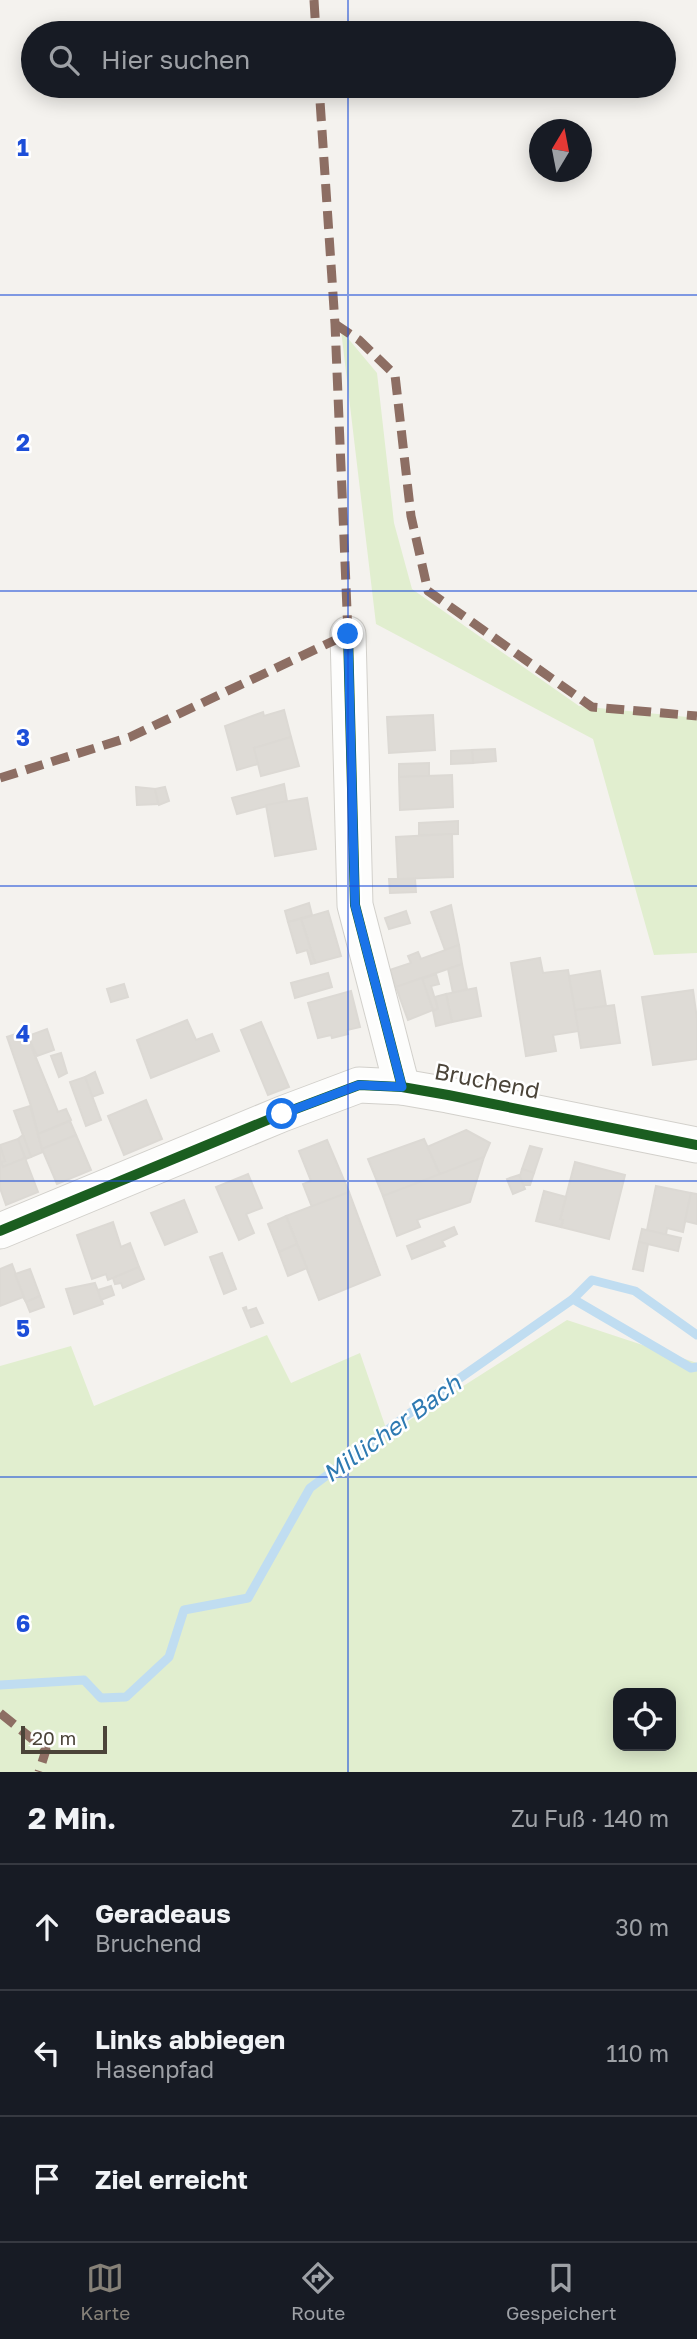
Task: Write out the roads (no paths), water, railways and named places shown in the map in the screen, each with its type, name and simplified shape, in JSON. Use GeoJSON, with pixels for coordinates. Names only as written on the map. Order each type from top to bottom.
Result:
{"type":"FeatureCollection","features":[{"type":"Feature","properties":{"kind":"street"},"geometry":{"type":"LineString","coordinates":[[348,634],[355,905],[402,1087]]}},
{"type":"Feature","properties":{"kind":"street","name":"Bruchend"},"geometry":{"type":"LineString","coordinates":[[0,1231],[282,1114],[359,1085],[402,1087],[697,1145]]}},
{"type":"Feature","properties":{"kind":"waterway"},"geometry":{"type":"LineString","coordinates":[[573,1299],[592,1280],[635,1291],[697,1335]]}},
{"type":"Feature","properties":{"kind":"waterway","name":"Millicher Bach"},"geometry":{"type":"LineString","coordinates":[[0,1685],[84,1680],[101,1698],[126,1697],[169,1657],[184,1610],[248,1598],[310,1488],[410,1413],[573,1299],[691,1368],[697,1367]]}}]}
